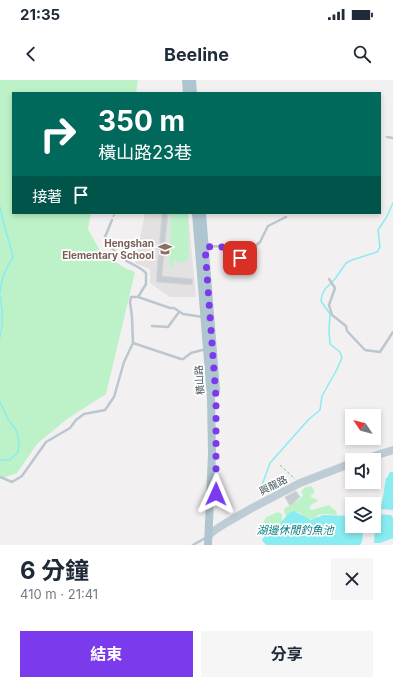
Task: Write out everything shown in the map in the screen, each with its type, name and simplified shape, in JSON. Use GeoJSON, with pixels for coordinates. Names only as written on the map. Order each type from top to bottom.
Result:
{"type":"FeatureCollection","features":[{"type":"Feature","properties":{"kind":"main road"},"geometry":{"type":"LineString","coordinates":[[186,80],[187,92]]}},
{"type":"Feature","properties":{"kind":"main road"},"geometry":{"type":"LineString","coordinates":[[192,80],[193,92]]}},
{"type":"Feature","properties":{"kind":"main road","name":"橫山路"},"geometry":{"type":"LineString","coordinates":[[196,214],[203,260],[210,349],[212,533],[214,545]]}},
{"type":"Feature","properties":{"kind":"main road","name":"橫山路"},"geometry":{"type":"LineString","coordinates":[[202,214],[205,247],[203,260]]}},
{"type":"Feature","properties":{"kind":"main road","name":"橫山路"},"geometry":{"type":"LineString","coordinates":[[208,545],[212,533]]}},
{"type":"Feature","properties":{"kind":"street"},"geometry":{"type":"LineString","coordinates":[[381,454],[393,450]]}},
{"type":"Feature","properties":{"kind":"street","name":"興龍路"},"geometry":{"type":"LineString","coordinates":[[212,533],[252,508],[300,483],[345,467]]}},
{"type":"Feature","properties":{"kind":"lane"},"geometry":{"type":"LineString","coordinates":[[387,137],[393,138]]}},
{"type":"Feature","properties":{"kind":"lane"},"geometry":{"type":"LineString","coordinates":[[205,247],[220,246],[234,258],[240,258],[260,242],[268,226],[286,216]]}},
{"type":"Feature","properties":{"kind":"lane"},"geometry":{"type":"LineString","coordinates":[[112,220],[105,237],[106,241],[123,258],[146,273],[146,284],[138,297]]}},
{"type":"Feature","properties":{"kind":"lane"},"geometry":{"type":"LineString","coordinates":[[329,279],[335,288],[329,304],[332,315],[346,326],[347,331],[365,350],[380,352],[393,332]]}},
{"type":"Feature","properties":{"kind":"lane"},"geometry":{"type":"LineString","coordinates":[[0,477],[12,482],[22,476],[46,442],[70,428],[76,420],[84,414],[105,410],[114,397],[124,362],[133,343],[131,298],[138,297],[174,308],[183,314],[207,317]]}},
{"type":"Feature","properties":{"kind":"lane"},"geometry":{"type":"LineString","coordinates":[[152,326],[168,327],[178,312]]}},
{"type":"Feature","properties":{"kind":"lane"},"geometry":{"type":"LineString","coordinates":[[133,343],[181,359],[191,353],[210,349]]}},
{"type":"Feature","properties":{"kind":"lane"},"geometry":{"type":"LineString","coordinates":[[193,545],[212,533]]}},
{"type":"Feature","properties":{"kind":"path"},"geometry":{"type":"LineString","coordinates":[[280,466],[300,483]]}},
{"type":"Feature","properties":{"kind":"shaded area","name":"Hengshan Elementary School"},"geometry":{"type":"Polygon","coordinates":[[[145,214],[188,214],[196,297],[170,297],[150,283],[150,269],[135,263],[145,214]]]}},
{"type":"Feature","properties":{"kind":"green space"},"geometry":{"type":"Polygon","coordinates":[[[0,80],[138,80],[136,92],[12,92],[12,214],[91,214],[88,229],[101,253],[125,268],[135,272],[106,394],[67,419],[37,444],[17,473],[0,479],[0,80]]]}},
{"type":"Feature","properties":{"kind":"green space"},"geometry":{"type":"Polygon","coordinates":[[[171,214],[188,214],[189,257],[183,263],[174,260],[173,268],[169,267],[171,214]]]}},
{"type":"Feature","properties":{"kind":"green space"},"geometry":{"type":"Polygon","coordinates":[[[311,486],[314,493],[311,497],[318,501],[312,504],[309,508],[312,510],[329,505],[336,511],[337,514],[318,515],[316,518],[307,520],[303,515],[297,512],[287,517],[284,509],[303,495],[301,492],[304,488],[311,486]]]}},
{"type":"Feature","properties":{"kind":"green space"},"geometry":{"type":"Polygon","coordinates":[[[278,512],[282,514],[282,520],[284,521],[281,527],[279,524],[272,529],[268,529],[262,525],[266,517],[278,512]]]}},
{"type":"Feature","properties":{"kind":"water"},"geometry":{"type":"Polygon","coordinates":[[[390,472],[393,472],[393,510],[381,509],[387,478],[390,472]]]}},
{"type":"Feature","properties":{"kind":"water","name":"湖邊休閒釣魚池"},"geometry":{"type":"Polygon","coordinates":[[[294,511],[311,520],[323,515],[345,516],[345,533],[363,533],[362,542],[360,545],[266,545],[262,540],[267,531],[275,529],[290,513],[294,511]]]}},
{"type":"Feature","properties":{"kind":"water"},"geometry":{"type":"Polygon","coordinates":[[[381,514],[391,515],[393,518],[393,538],[380,543],[374,543],[375,533],[381,533],[381,514]]]}},
{"type":"Feature","properties":{"kind":"building"},"geometry":{"type":"Polygon","coordinates":[[[162,214],[168,214],[162,276],[193,279],[192,285],[156,282],[162,214]]]}},
{"type":"Feature","properties":{"kind":"building"},"geometry":{"type":"Polygon","coordinates":[[[296,491],[300,497],[290,506],[285,497],[296,491]]]}},
{"type":"Feature","properties":{"kind":"waterway"},"geometry":{"type":"LineString","coordinates":[[262,485],[270,463],[309,419],[320,410],[322,396],[342,358],[340,352],[330,344],[330,314],[321,301],[322,295],[346,263],[377,252],[380,247],[378,230],[393,203]]}},
{"type":"Feature","properties":{"kind":"waterway"},"geometry":{"type":"LineString","coordinates":[[0,207],[13,257],[4,274],[0,292]]}},
{"type":"Feature","properties":{"kind":"waterway"},"geometry":{"type":"LineString","coordinates":[[0,295],[2,311],[0,337]]}},
{"type":"Feature","properties":{"kind":"waterway"},"geometry":{"type":"LineString","coordinates":[[0,402],[8,419],[17,431],[19,443],[18,452],[10,460],[0,460]]}},
{"type":"Feature","properties":{"kind":"place","name":"Hengshan Elementary School"},"geometry":{"type":"Point","coordinates":[165,249]}},
{"type":"Feature","properties":{"kind":"route"},"geometry":{"type":"LineString","coordinates":[[216,494],[216,398],[205,247],[220,246],[224,248],[224,251],[229,255],[234,258],[240,258]]}}]}
